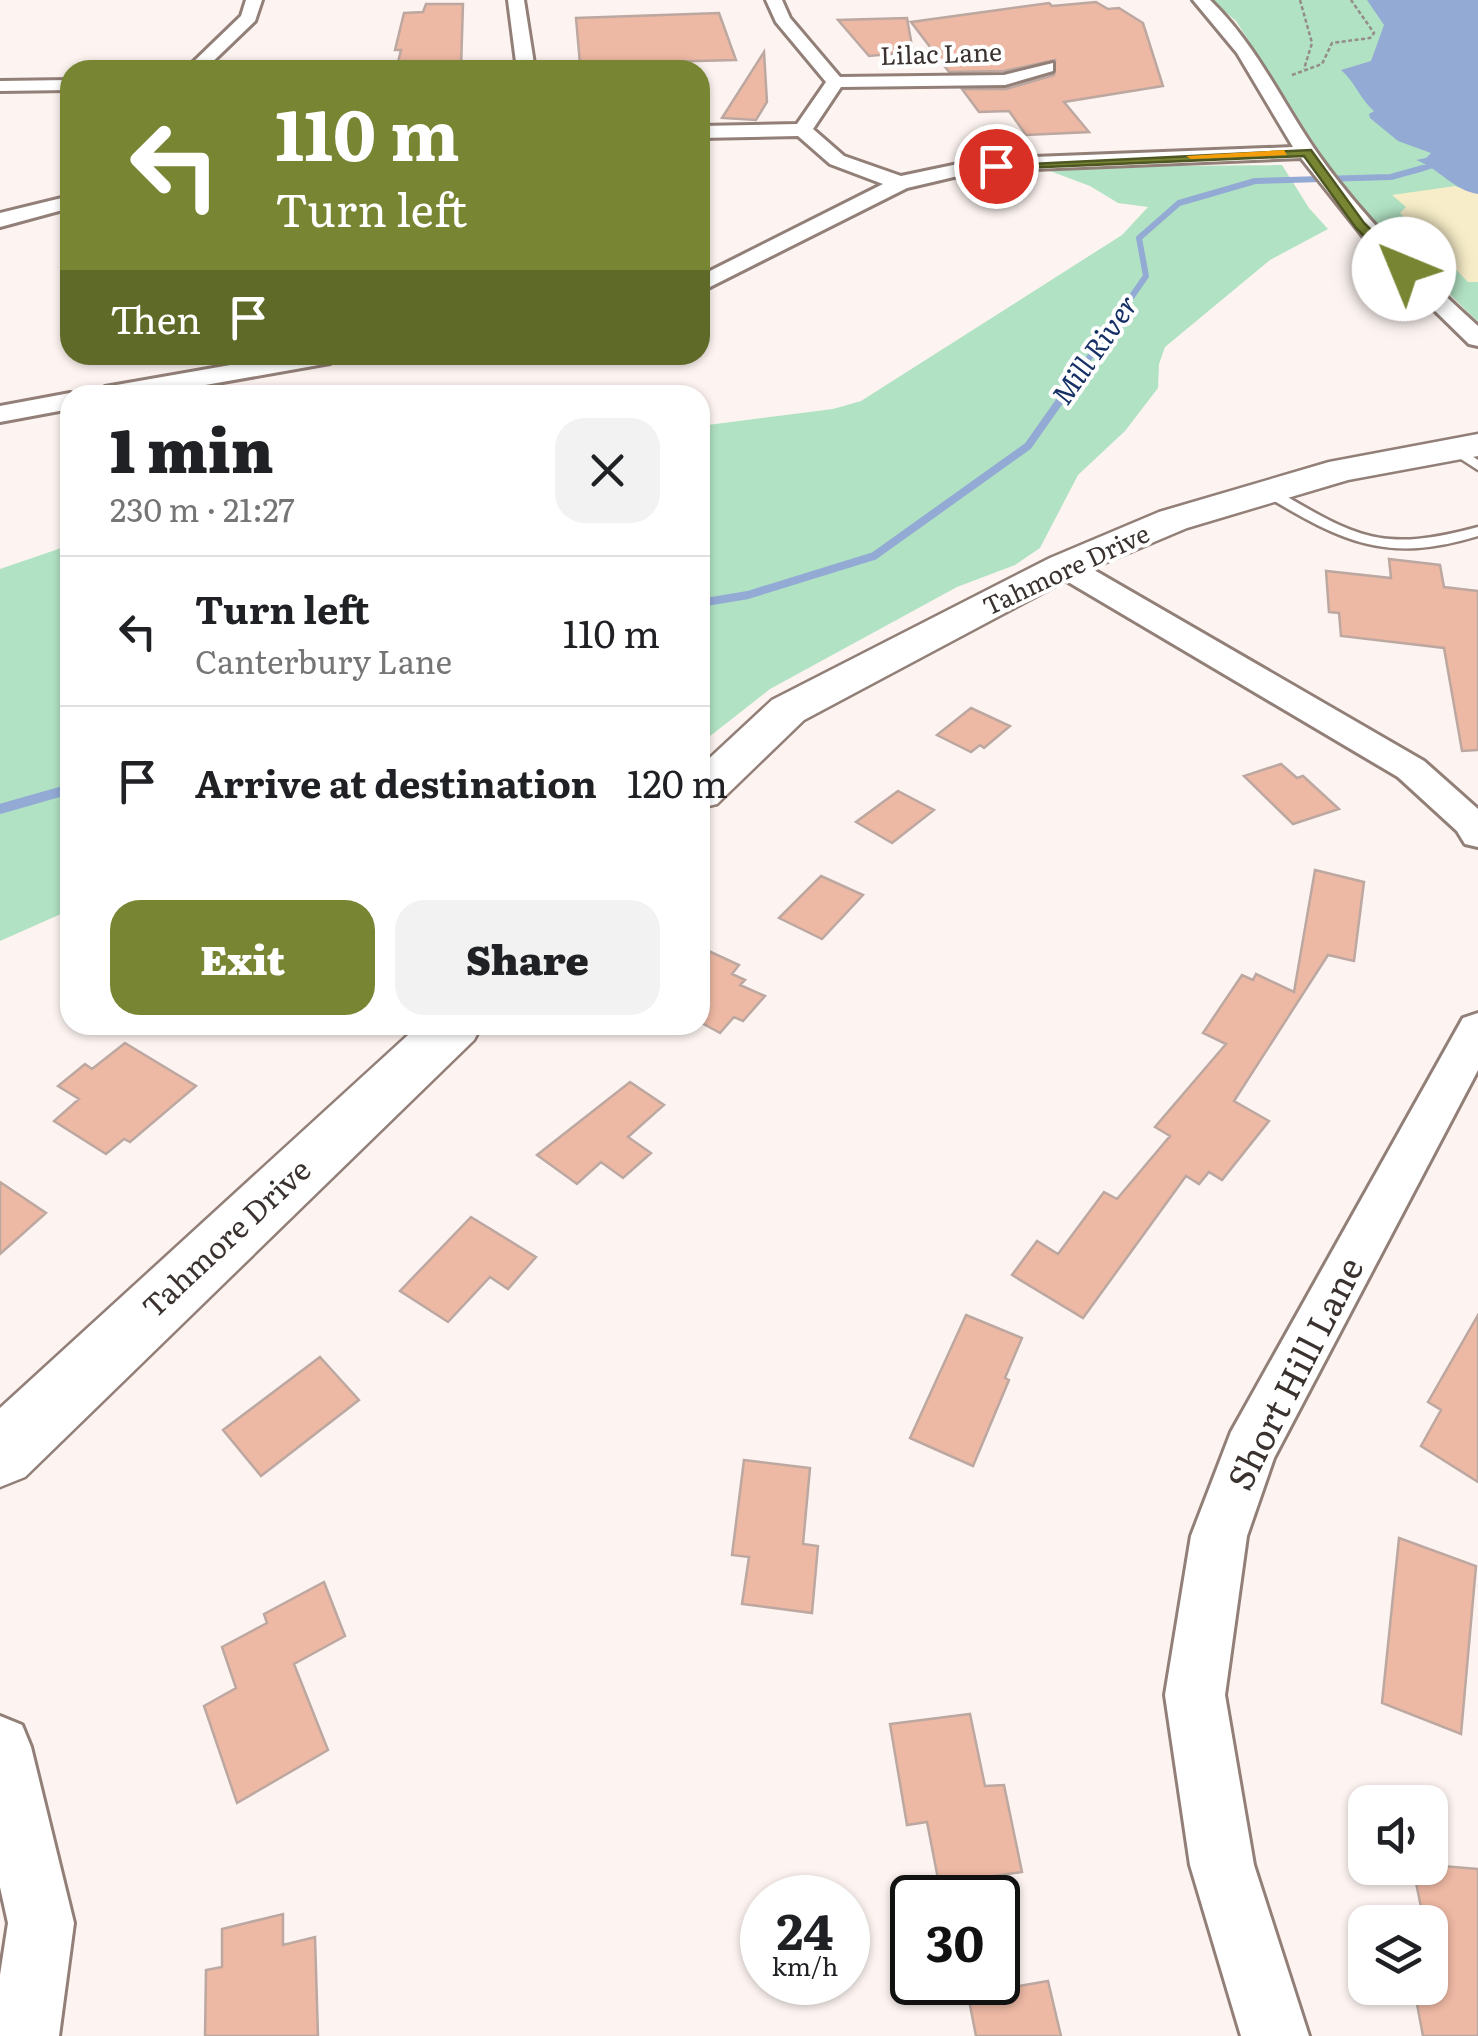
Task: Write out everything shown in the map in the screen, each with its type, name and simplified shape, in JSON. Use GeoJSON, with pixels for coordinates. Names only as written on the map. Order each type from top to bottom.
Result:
{"type":"FeatureCollection","features":[{"type":"Feature","properties":{"kind":"street"},"geometry":{"type":"LineString","coordinates":[[205,60],[249,18],[254,0]]}},
{"type":"Feature","properties":{"kind":"street"},"geometry":{"type":"LineString","coordinates":[[516,0],[525,60]]}},
{"type":"Feature","properties":{"kind":"street"},"geometry":{"type":"LineString","coordinates":[[774,0],[782,18],[836,82],[803,130]]}},
{"type":"Feature","properties":{"kind":"street"},"geometry":{"type":"LineString","coordinates":[[1201,0],[1227,24],[1360,226],[1478,339]]}},
{"type":"Feature","properties":{"kind":"street","name":"Lilac Lane"},"geometry":{"type":"LineString","coordinates":[[836,82],[1005,80],[1047,67]]}},
{"type":"Feature","properties":{"kind":"street"},"geometry":{"type":"LineString","coordinates":[[0,86],[60,85]]}},
{"type":"Feature","properties":{"kind":"street"},"geometry":{"type":"LineString","coordinates":[[710,132],[803,130],[838,160],[900,183]]}},
{"type":"Feature","properties":{"kind":"street"},"geometry":{"type":"LineString","coordinates":[[710,280],[900,183],[958,170],[1034,162],[1314,161]]}},
{"type":"Feature","properties":{"kind":"street"},"geometry":{"type":"LineString","coordinates":[[0,220],[60,205]]}},
{"type":"Feature","properties":{"kind":"street"},"geometry":{"type":"LineString","coordinates":[[160,385],[274,365]]}},
{"type":"Feature","properties":{"kind":"street"},"geometry":{"type":"LineString","coordinates":[[0,414],[60,403]]}},
{"type":"Feature","properties":{"kind":"street","name":"Tahmore Drive"},"geometry":{"type":"LineString","coordinates":[[710,784],[788,710],[1064,566],[1174,520],[1342,470],[1470,453]]}},
{"type":"Feature","properties":{"kind":"street"},"geometry":{"type":"LineString","coordinates":[[1064,566],[1411,769],[1471,823],[1478,835]]}},
{"type":"Feature","properties":{"kind":"street","name":"Short Hill Lane"},"geometry":{"type":"LineString","coordinates":[[1275,2036],[1222,1865],[1195,1695],[1219,1536],[1250,1450],[1478,1029]]}},
{"type":"Feature","properties":{"kind":"street","name":"Tahmore Drive"},"geometry":{"type":"LineString","coordinates":[[0,1454],[443,1035]]}},
{"type":"Feature","properties":{"kind":"street"},"geometry":{"type":"LineString","coordinates":[[0,1747],[41,1922],[25,2036]]}},
{"type":"Feature","properties":{"kind":"lane"},"geometry":{"type":"LineString","coordinates":[[1269,492],[1342,536],[1370,542],[1405,546],[1445,544],[1478,531]]}},
{"type":"Feature","properties":{"kind":"path"},"geometry":{"type":"LineString","coordinates":[[1300,0],[1312,30],[1310,60],[1303,70]]}},
{"type":"Feature","properties":{"kind":"path"},"geometry":{"type":"LineString","coordinates":[[1297,85],[1292,73],[1322,64],[1332,42],[1370,38],[1374,33],[1351,0]]}},
{"type":"Feature","properties":{"kind":"green space"},"geometry":{"type":"Polygon","coordinates":[[[1211,0],[1478,0],[1478,322],[1346,193],[1236,21],[1211,0]]]}},
{"type":"Feature","properties":{"kind":"green space"},"geometry":{"type":"Polygon","coordinates":[[[1282,165],[1309,208],[1328,229],[1270,260],[1165,347],[1159,364],[1158,388],[1125,431],[1078,475],[1040,548],[1015,565],[957,587],[770,689],[710,736],[710,425],[833,409],[861,401],[1122,235],[1148,207],[1118,203],[1090,186],[1050,171],[1088,167],[1282,165]]]}},
{"type":"Feature","properties":{"kind":"green space"},"geometry":{"type":"Polygon","coordinates":[[[60,548],[60,914],[0,941],[0,569],[60,548]]]}},
{"type":"Feature","properties":{"kind":"sand"},"geometry":{"type":"Polygon","coordinates":[[[1455,186],[1478,194],[1478,282],[1468,282],[1400,213],[1406,207],[1392,195],[1455,186]]]}},
{"type":"Feature","properties":{"kind":"water"},"geometry":{"type":"Polygon","coordinates":[[[1367,0],[1478,0],[1478,194],[1416,160],[1431,153],[1398,141],[1370,118],[1374,111],[1341,70],[1371,61],[1384,25],[1367,0]]]}},
{"type":"Feature","properties":{"kind":"building"},"geometry":{"type":"Polygon","coordinates":[[[1096,2],[1108,9],[1119,8],[1143,23],[1163,86],[1064,102],[1089,132],[1026,135],[1009,111],[979,112],[962,89],[1006,89],[1054,75],[1055,60],[1004,71],[949,72],[911,22],[1049,3],[1052,6],[1096,2]]]}},
{"type":"Feature","properties":{"kind":"building"},"geometry":{"type":"Polygon","coordinates":[[[426,4],[463,4],[461,60],[398,60],[401,50],[395,50],[404,13],[423,12],[426,4]]]}},
{"type":"Feature","properties":{"kind":"building"},"geometry":{"type":"Polygon","coordinates":[[[719,13],[736,60],[580,60],[576,18],[719,13]]]}},
{"type":"Feature","properties":{"kind":"building"},"geometry":{"type":"Polygon","coordinates":[[[907,18],[913,52],[869,56],[838,20],[907,18]]]}},
{"type":"Feature","properties":{"kind":"building"},"geometry":{"type":"Polygon","coordinates":[[[764,52],[767,102],[756,120],[722,118],[764,52]]]}},
{"type":"Feature","properties":{"kind":"building"},"geometry":{"type":"Polygon","coordinates":[[[1389,559],[1440,565],[1444,587],[1478,591],[1478,750],[1462,751],[1444,648],[1341,636],[1339,613],[1329,612],[1326,571],[1391,578],[1389,559]]]}},
{"type":"Feature","properties":{"kind":"building"},"geometry":{"type":"Polygon","coordinates":[[[971,708],[1010,726],[984,748],[980,745],[971,752],[937,735],[971,708]]]}},
{"type":"Feature","properties":{"kind":"building"},"geometry":{"type":"Polygon","coordinates":[[[1281,764],[1297,778],[1303,776],[1339,809],[1293,824],[1244,776],[1281,764]]]}},
{"type":"Feature","properties":{"kind":"building"},"geometry":{"type":"Polygon","coordinates":[[[898,791],[934,810],[892,843],[856,822],[898,791]]]}},
{"type":"Feature","properties":{"kind":"building"},"geometry":{"type":"Polygon","coordinates":[[[1315,870],[1364,882],[1354,961],[1328,955],[1234,1101],[1269,1121],[1222,1180],[1209,1172],[1199,1184],[1186,1176],[1083,1318],[1012,1275],[1037,1241],[1058,1254],[1104,1192],[1117,1199],[1170,1136],[1155,1127],[1226,1044],[1203,1033],[1242,975],[1253,980],[1256,974],[1294,992],[1315,870]]]}},
{"type":"Feature","properties":{"kind":"building"},"geometry":{"type":"Polygon","coordinates":[[[821,876],[863,895],[822,939],[779,918],[821,876]]]}},
{"type":"Feature","properties":{"kind":"building"},"geometry":{"type":"Polygon","coordinates":[[[710,952],[739,965],[732,974],[745,980],[740,985],[765,996],[743,1021],[734,1017],[720,1033],[710,1028],[710,952]]]}},
{"type":"Feature","properties":{"kind":"building"},"geometry":{"type":"Polygon","coordinates":[[[125,1043],[196,1086],[130,1142],[124,1139],[106,1154],[54,1121],[79,1099],[58,1086],[85,1064],[92,1069],[125,1043]]]}},
{"type":"Feature","properties":{"kind":"building"},"geometry":{"type":"Polygon","coordinates":[[[630,1082],[664,1105],[628,1137],[651,1153],[623,1178],[601,1162],[577,1184],[537,1155],[630,1082]]]}},
{"type":"Feature","properties":{"kind":"building"},"geometry":{"type":"Polygon","coordinates":[[[0,1182],[46,1213],[0,1254],[0,1182]]]}},
{"type":"Feature","properties":{"kind":"building"},"geometry":{"type":"Polygon","coordinates":[[[471,1217],[536,1257],[508,1289],[490,1277],[448,1322],[400,1291],[471,1217]]]}},
{"type":"Feature","properties":{"kind":"building"},"geometry":{"type":"Polygon","coordinates":[[[966,1315],[1022,1338],[973,1466],[910,1438],[966,1315]]]}},
{"type":"Feature","properties":{"kind":"building"},"geometry":{"type":"Polygon","coordinates":[[[1478,1315],[1478,1482],[1421,1446],[1441,1410],[1428,1402],[1478,1315]]]}},
{"type":"Feature","properties":{"kind":"building"},"geometry":{"type":"Polygon","coordinates":[[[320,1357],[359,1400],[261,1476],[223,1430],[320,1357]]]}},
{"type":"Feature","properties":{"kind":"building"},"geometry":{"type":"Polygon","coordinates":[[[744,1460],[810,1468],[803,1544],[818,1546],[812,1613],[742,1604],[749,1557],[732,1555],[744,1460]]]}},
{"type":"Feature","properties":{"kind":"building"},"geometry":{"type":"Polygon","coordinates":[[[1399,1538],[1476,1566],[1461,1734],[1382,1703],[1399,1538]]]}},
{"type":"Feature","properties":{"kind":"building"},"geometry":{"type":"Polygon","coordinates":[[[324,1582],[345,1636],[294,1664],[328,1750],[237,1803],[204,1706],[236,1688],[222,1647],[267,1623],[264,1614],[324,1582]]]}},
{"type":"Feature","properties":{"kind":"building"},"geometry":{"type":"Polygon","coordinates":[[[970,1714],[985,1786],[1004,1785],[1022,1872],[937,1875],[927,1822],[907,1825],[890,1724],[970,1714]]]}},
{"type":"Feature","properties":{"kind":"building"},"geometry":{"type":"Polygon","coordinates":[[[1448,1866],[1478,1869],[1478,2036],[1423,2036],[1417,2005],[1448,2005],[1448,1905],[1421,1905],[1416,1885],[1448,1885],[1448,1866]]]}},
{"type":"Feature","properties":{"kind":"building"},"geometry":{"type":"Polygon","coordinates":[[[283,1914],[283,1945],[315,1937],[318,2036],[205,2036],[206,1970],[222,1967],[222,1929],[283,1914]]]}},
{"type":"Feature","properties":{"kind":"building"},"geometry":{"type":"Polygon","coordinates":[[[1048,1981],[1061,2036],[976,2036],[970,2005],[1020,2005],[1020,1986],[1048,1981]]]}},
{"type":"Feature","properties":{"kind":"waterway","name":"Mill River"},"geometry":{"type":"LineString","coordinates":[[1414,171],[1431,166]]}},
{"type":"Feature","properties":{"kind":"waterway","name":"Mill River"},"geometry":{"type":"LineString","coordinates":[[1069,387],[1146,276],[1139,238],[1179,203],[1255,181],[1391,177],[1423,168]]}},
{"type":"Feature","properties":{"kind":"waterway","name":"Mill River"},"geometry":{"type":"LineString","coordinates":[[710,601],[748,595],[874,556],[1028,446],[1071,385]]}},
{"type":"Feature","properties":{"kind":"waterway","name":"Mill River"},"geometry":{"type":"LineString","coordinates":[[0,809],[60,792]]}},
{"type":"Feature","properties":{"kind":"slow traffic"},"geometry":{"type":"LineString","coordinates":[[1191,156],[1284,153]]}},
{"type":"Feature","properties":{"kind":"route"},"geometry":{"type":"LineString","coordinates":[[996,166],[1307,152],[1360,226],[1404,269]]}}]}
